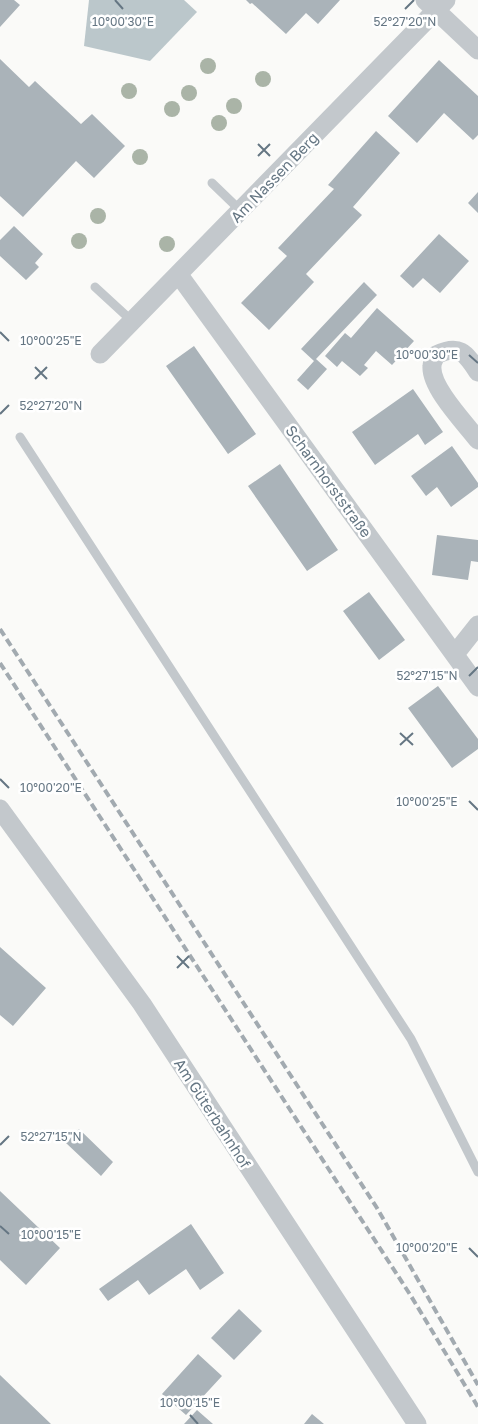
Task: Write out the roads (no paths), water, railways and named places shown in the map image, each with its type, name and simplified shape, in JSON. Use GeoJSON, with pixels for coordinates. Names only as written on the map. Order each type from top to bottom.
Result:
{"type":"FeatureCollection","features":[{"type":"Feature","properties":{"kind":"street"},"geometry":{"type":"LineString","coordinates":[[436,4],[478,50]]}},
{"type":"Feature","properties":{"kind":"street","name":"Am Nassen Berg"},"geometry":{"type":"LineString","coordinates":[[100,354],[241,211],[436,4]]}},
{"type":"Feature","properties":{"kind":"street","name":"Scharnhorststraße"},"geometry":{"type":"LineString","coordinates":[[178,275],[478,687]]}},
{"type":"Feature","properties":{"kind":"street"},"geometry":{"type":"LineString","coordinates":[[478,372],[463,354],[454,349],[436,355],[432,365],[433,377],[438,389],[478,440]]}},
{"type":"Feature","properties":{"kind":"street"},"geometry":{"type":"LineString","coordinates":[[455,654],[478,625]]}},
{"type":"Feature","properties":{"kind":"street","name":"Am Güterbahnhof"},"geometry":{"type":"LineString","coordinates":[[0,809],[142,1004],[417,1424]]}},
{"type":"Feature","properties":{"kind":"lane"},"geometry":{"type":"LineString","coordinates":[[212,183],[241,211]]}},
{"type":"Feature","properties":{"kind":"lane"},"geometry":{"type":"LineString","coordinates":[[95,287],[132,321]]}},
{"type":"Feature","properties":{"kind":"lane"},"geometry":{"type":"LineString","coordinates":[[20,437],[411,1039],[478,1172]]}},
{"type":"Feature","properties":{"kind":"railway"},"geometry":{"type":"LineString","coordinates":[[0,629],[377,1208],[478,1385]]}},
{"type":"Feature","properties":{"kind":"railway"},"geometry":{"type":"LineString","coordinates":[[0,663],[411,1296],[478,1407]]}}]}
